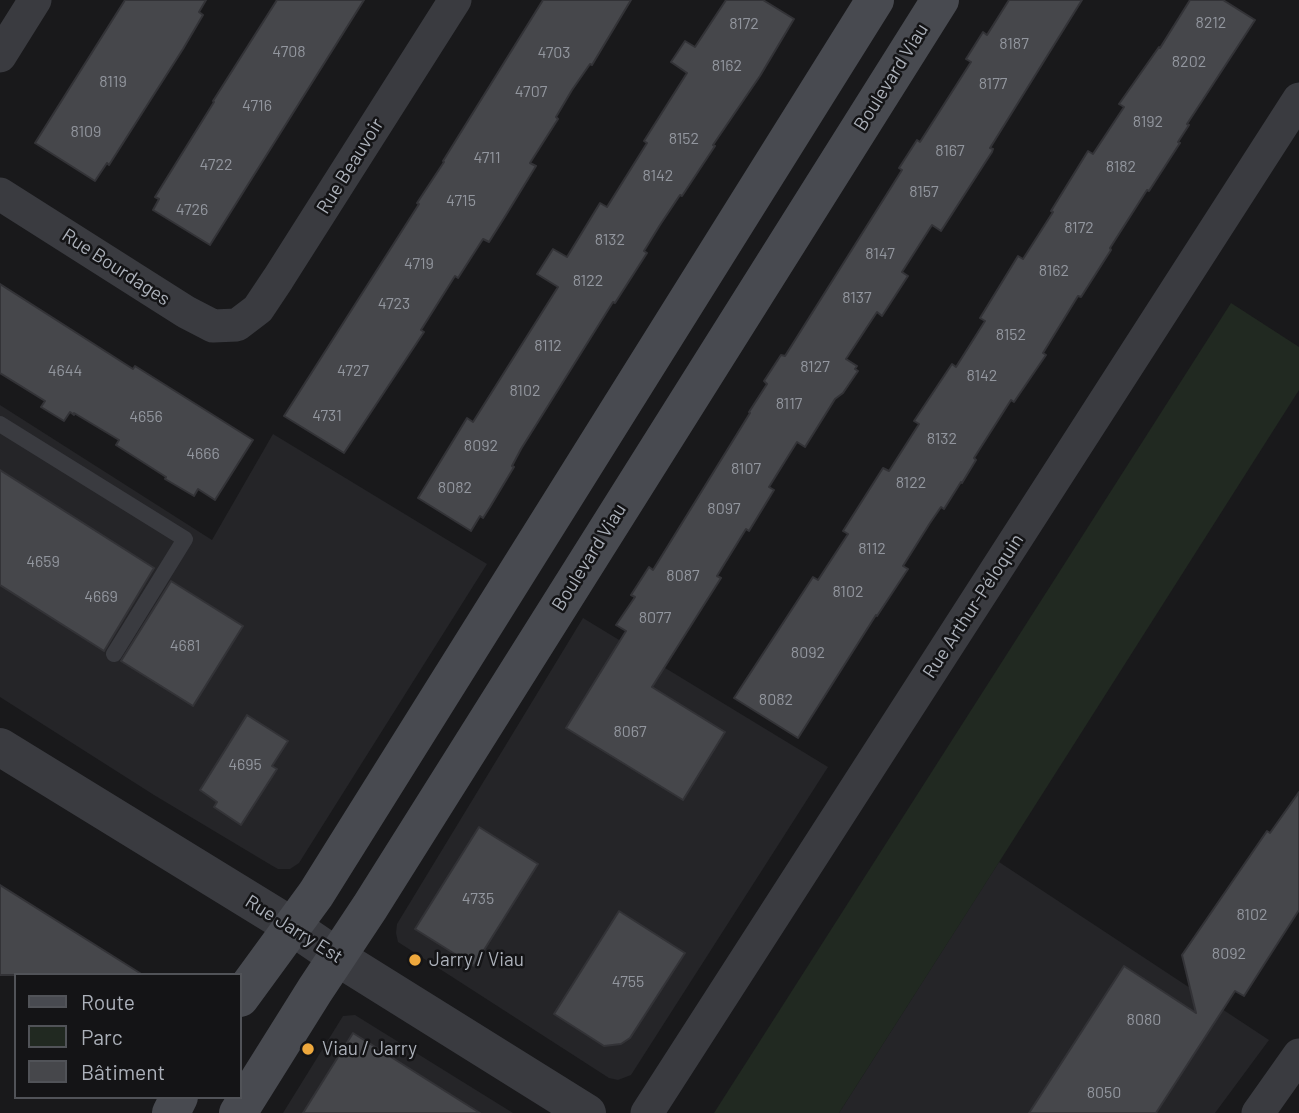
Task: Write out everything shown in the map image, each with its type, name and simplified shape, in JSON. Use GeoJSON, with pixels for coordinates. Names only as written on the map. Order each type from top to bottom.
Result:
{"type":"FeatureCollection","features":[{"type":"Feature","properties":{"kind":"main road"},"geometry":{"type":"LineString","coordinates":[[242,995],[316,894],[875,0]]}},
{"type":"Feature","properties":{"kind":"main road","name":"Boulevard Viau"},"geometry":{"type":"LineString","coordinates":[[238,1113],[940,0]]}},
{"type":"Feature","properties":{"kind":"street"},"geometry":{"type":"LineString","coordinates":[[0,56],[35,0]]}},
{"type":"Feature","properties":{"kind":"street","name":"Rue Beauvoir"},"geometry":{"type":"LineString","coordinates":[[237,325],[258,309],[455,0]]}},
{"type":"Feature","properties":{"kind":"street","name":"Rue Arthur-Péloquin"},"geometry":{"type":"LineString","coordinates":[[647,1113],[1299,99]]}},
{"type":"Feature","properties":{"kind":"street","name":"Rue Bourdages"},"geometry":{"type":"LineString","coordinates":[[0,194],[186,312],[212,326],[237,325]]}},
{"type":"Feature","properties":{"kind":"street","name":"Rue Jarry Est"},"geometry":{"type":"LineString","coordinates":[[0,747],[293,927],[587,1113]]}},
{"type":"Feature","properties":{"kind":"street"},"geometry":{"type":"LineString","coordinates":[[1258,1113],[1299,1055]]}},
{"type":"Feature","properties":{"kind":"lane"},"geometry":{"type":"LineString","coordinates":[[3,432],[184,539],[114,654]]}},
{"type":"Feature","properties":{"kind":"shaded area"},"geometry":{"type":"Polygon","coordinates":[[[0,405],[212,540],[273,434],[487,564],[299,863],[290,869],[278,869],[271,865],[154,795],[0,697],[0,405]]]}},
{"type":"Feature","properties":{"kind":"shaded area"},"geometry":{"type":"Polygon","coordinates":[[[583,618],[828,767],[631,1075],[618,1080],[609,1078],[398,942],[396,933],[397,924],[583,618]]]}},
{"type":"Feature","properties":{"kind":"shaded area"},"geometry":{"type":"Polygon","coordinates":[[[999,862],[1269,1040],[1215,1113],[839,1113],[999,862]]]}},
{"type":"Feature","properties":{"kind":"shaded area"},"geometry":{"type":"Polygon","coordinates":[[[355,1015],[513,1113],[283,1113],[343,1016],[355,1015]]]}},
{"type":"Feature","properties":{"kind":"green space"},"geometry":{"type":"Polygon","coordinates":[[[1231,303],[1299,347],[1299,390],[968,911],[839,1113],[714,1113],[1231,303]]]}},
{"type":"Feature","properties":{"kind":"building"},"geometry":{"type":"Polygon","coordinates":[[[125,0],[206,0],[199,12],[203,15],[183,49],[109,165],[107,163],[95,181],[35,143],[125,0]]]}},
{"type":"Feature","properties":{"kind":"building"},"geometry":{"type":"Polygon","coordinates":[[[277,0],[364,0],[210,245],[153,210],[159,199],[155,197],[277,0]]]}},
{"type":"Feature","properties":{"kind":"building"},"geometry":{"type":"Polygon","coordinates":[[[543,0],[631,0],[592,65],[590,64],[572,90],[556,117],[558,119],[530,163],[536,166],[489,242],[483,239],[458,278],[455,276],[421,330],[424,332],[344,453],[284,416],[419,204],[417,203],[543,0]]]}},
{"type":"Feature","properties":{"kind":"building"},"geometry":{"type":"Polygon","coordinates":[[[726,0],[763,0],[794,19],[760,76],[713,145],[715,146],[660,225],[644,251],[647,253],[615,303],[613,302],[521,449],[512,466],[514,467],[490,507],[483,518],[480,516],[471,531],[418,498],[467,418],[473,422],[558,287],[537,274],[553,249],[567,257],[600,203],[607,207],[687,73],[671,62],[685,41],[695,47],[726,0]]]}},
{"type":"Feature","properties":{"kind":"building"},"geometry":{"type":"Polygon","coordinates":[[[1009,0],[1082,0],[990,148],[993,149],[992,152],[941,231],[932,225],[902,272],[908,276],[882,316],[877,312],[846,359],[857,366],[855,369],[858,371],[843,393],[835,399],[805,447],[797,442],[769,487],[774,490],[749,531],[746,529],[717,576],[721,578],[652,687],[725,732],[683,800],[566,728],[626,631],[616,625],[635,597],[631,595],[649,567],[653,570],[750,413],[767,384],[764,381],[781,355],[785,356],[902,170],[899,168],[917,140],[920,142],[971,62],[966,59],[983,32],[987,35],[1009,0]]]}},
{"type":"Feature","properties":{"kind":"building"},"geometry":{"type":"Polygon","coordinates":[[[1190,0],[1223,0],[1255,20],[1187,124],[1189,125],[1178,142],[1180,143],[1149,191],[1147,190],[1081,297],[1078,296],[1043,353],[1046,355],[1014,402],[1011,400],[974,458],[976,460],[962,483],[944,509],[941,507],[930,523],[903,566],[908,569],[798,738],[734,698],[813,577],[818,580],[848,534],[843,531],[883,468],[889,471],[919,424],[914,421],[952,364],[956,367],[985,321],[980,318],[1018,256],[1023,259],[1088,151],[1093,154],[1124,107],[1119,104],[1160,48],[1190,0]]]}},
{"type":"Feature","properties":{"kind":"building"},"geometry":{"type":"Polygon","coordinates":[[[0,284],[133,369],[135,366],[253,440],[215,500],[198,489],[194,496],[165,479],[166,477],[116,445],[119,440],[74,413],[70,412],[64,421],[41,407],[45,401],[0,373],[0,284]]]}},
{"type":"Feature","properties":{"kind":"building"},"geometry":{"type":"Polygon","coordinates":[[[0,470],[154,568],[104,651],[0,585],[0,470]]]}},
{"type":"Feature","properties":{"kind":"building"},"geometry":{"type":"Polygon","coordinates":[[[171,581],[243,626],[193,706],[121,661],[171,581]]]}},
{"type":"Feature","properties":{"kind":"building"},"geometry":{"type":"Polygon","coordinates":[[[247,715],[288,741],[272,766],[277,769],[241,825],[214,807],[217,802],[200,790],[247,715]]]}},
{"type":"Feature","properties":{"kind":"building"},"geometry":{"type":"Polygon","coordinates":[[[1299,792],[1299,910],[1244,996],[1235,991],[1156,1113],[1029,1113],[1124,966],[1196,1013],[1182,955],[1267,831],[1270,833],[1299,792]]]}},
{"type":"Feature","properties":{"kind":"building"},"geometry":{"type":"Polygon","coordinates":[[[479,827],[538,864],[474,966],[415,929],[479,827]]]}},
{"type":"Feature","properties":{"kind":"building"},"geometry":{"type":"Polygon","coordinates":[[[0,885],[140,973],[14,973],[0,975],[0,885]]]}},
{"type":"Feature","properties":{"kind":"building"},"geometry":{"type":"Polygon","coordinates":[[[619,911],[685,953],[630,1038],[621,1044],[604,1046],[554,1014],[619,911]]]}},
{"type":"Feature","properties":{"kind":"building"},"geometry":{"type":"Polygon","coordinates":[[[353,1033],[480,1113],[303,1113],[353,1033]]]}},
{"type":"Feature","properties":{"kind":"place","name":"Jarry / Viau"},"geometry":{"type":"Point","coordinates":[415,960]}},
{"type":"Feature","properties":{"kind":"place","name":"Viau / Jarry"},"geometry":{"type":"Point","coordinates":[308,1049]}}]}
